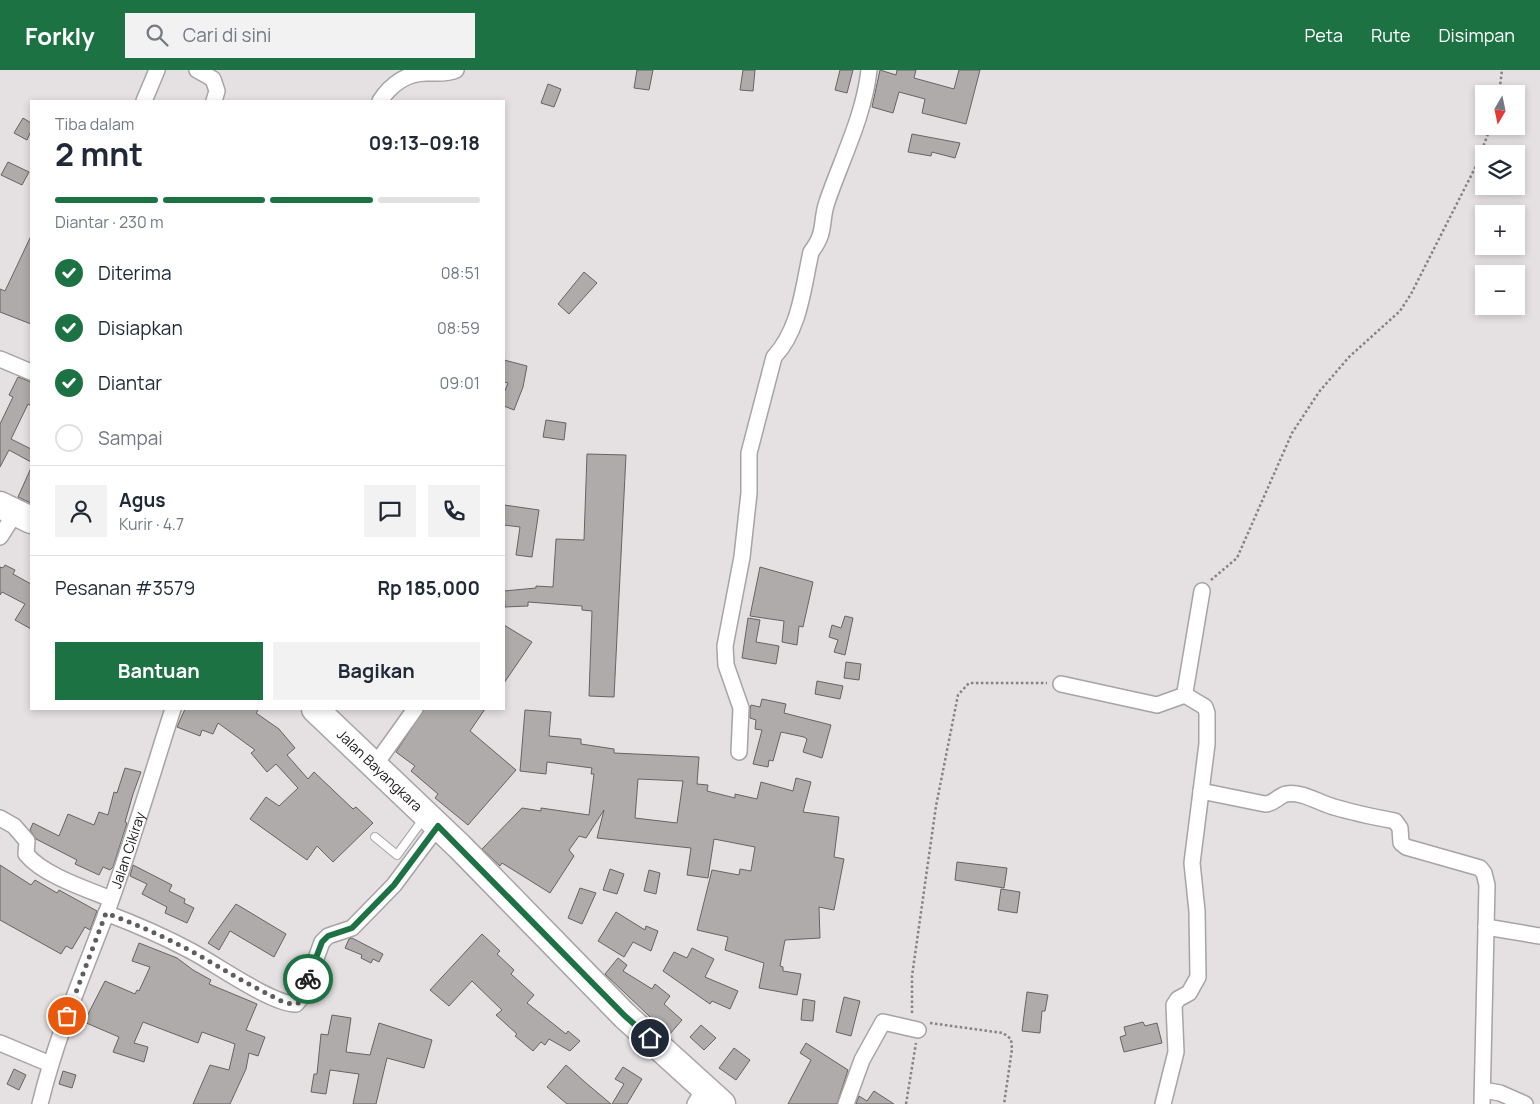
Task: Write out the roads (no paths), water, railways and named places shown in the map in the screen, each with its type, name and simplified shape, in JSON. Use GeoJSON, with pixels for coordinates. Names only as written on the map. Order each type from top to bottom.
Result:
{"type":"FeatureCollection","features":[{"type":"Feature","properties":{"kind":"highway","name":"Jalan Bayangkara"},"geometry":{"type":"LineString","coordinates":[[316,710],[432,820],[707,1098]]}},
{"type":"Feature","properties":{"kind":"street"},"geometry":{"type":"LineString","coordinates":[[144,100],[156,70]]}},
{"type":"Feature","properties":{"kind":"street"},"geometry":{"type":"LineString","coordinates":[[197,70],[213,79],[217,91],[214,100]]}},
{"type":"Feature","properties":{"kind":"street"},"geometry":{"type":"LineString","coordinates":[[381,100],[408,75],[443,73],[456,70]]}},
{"type":"Feature","properties":{"kind":"street"},"geometry":{"type":"LineString","coordinates":[[739,752],[741,708],[726,665],[725,646],[742,556],[749,493],[749,453],[774,357],[785,345],[793,330],[811,252],[819,241],[825,226],[826,204],[860,113],[869,70]]}},
{"type":"Feature","properties":{"kind":"street"},"geometry":{"type":"LineString","coordinates":[[0,359],[30,372]]}},
{"type":"Feature","properties":{"kind":"street"},"geometry":{"type":"LineString","coordinates":[[0,537],[16,512]]}},
{"type":"Feature","properties":{"kind":"street"},"geometry":{"type":"LineString","coordinates":[[1185,695],[1202,591]]}},
{"type":"Feature","properties":{"kind":"street"},"geometry":{"type":"LineString","coordinates":[[1061,684],[1157,705],[1185,695],[1204,706],[1207,713],[1207,744],[1192,863],[1197,911],[1198,977],[1189,993],[1178,999],[1174,1005],[1177,1047],[1163,1104]]}},
{"type":"Feature","properties":{"kind":"street","name":"Jalan Cikiray"},"geometry":{"type":"LineString","coordinates":[[40,1104],[50,1064],[78,983],[106,913],[173,710]]}},
{"type":"Feature","properties":{"kind":"street"},"geometry":{"type":"LineString","coordinates":[[375,765],[414,710]]}},
{"type":"Feature","properties":{"kind":"street"},"geometry":{"type":"LineString","coordinates":[[1201,792],[1265,804],[1271,804],[1285,794],[1318,800],[1331,807],[1395,821],[1399,824],[1400,843],[1406,847],[1480,868],[1484,873],[1487,886],[1483,1004],[1483,1097],[1500,1093],[1525,1104]]}},
{"type":"Feature","properties":{"kind":"street"},"geometry":{"type":"LineString","coordinates":[[0,818],[14,826],[27,841],[26,854],[33,862],[74,884],[111,898]]}},
{"type":"Feature","properties":{"kind":"street"},"geometry":{"type":"LineString","coordinates":[[106,913],[146,928],[191,951],[243,982],[282,1001],[296,1004],[302,997],[322,942],[328,936],[352,928],[394,885],[432,820]]}},
{"type":"Feature","properties":{"kind":"street"},"geometry":{"type":"LineString","coordinates":[[1486,927],[1540,936]]}},
{"type":"Feature","properties":{"kind":"street"},"geometry":{"type":"LineString","coordinates":[[846,1104],[862,1060],[883,1022],[918,1026]]}},
{"type":"Feature","properties":{"kind":"street"},"geometry":{"type":"LineString","coordinates":[[0,1043],[50,1064]]}},
{"type":"Feature","properties":{"kind":"lane"},"geometry":{"type":"LineString","coordinates":[[375,836],[397,855],[432,820]]}}]}
